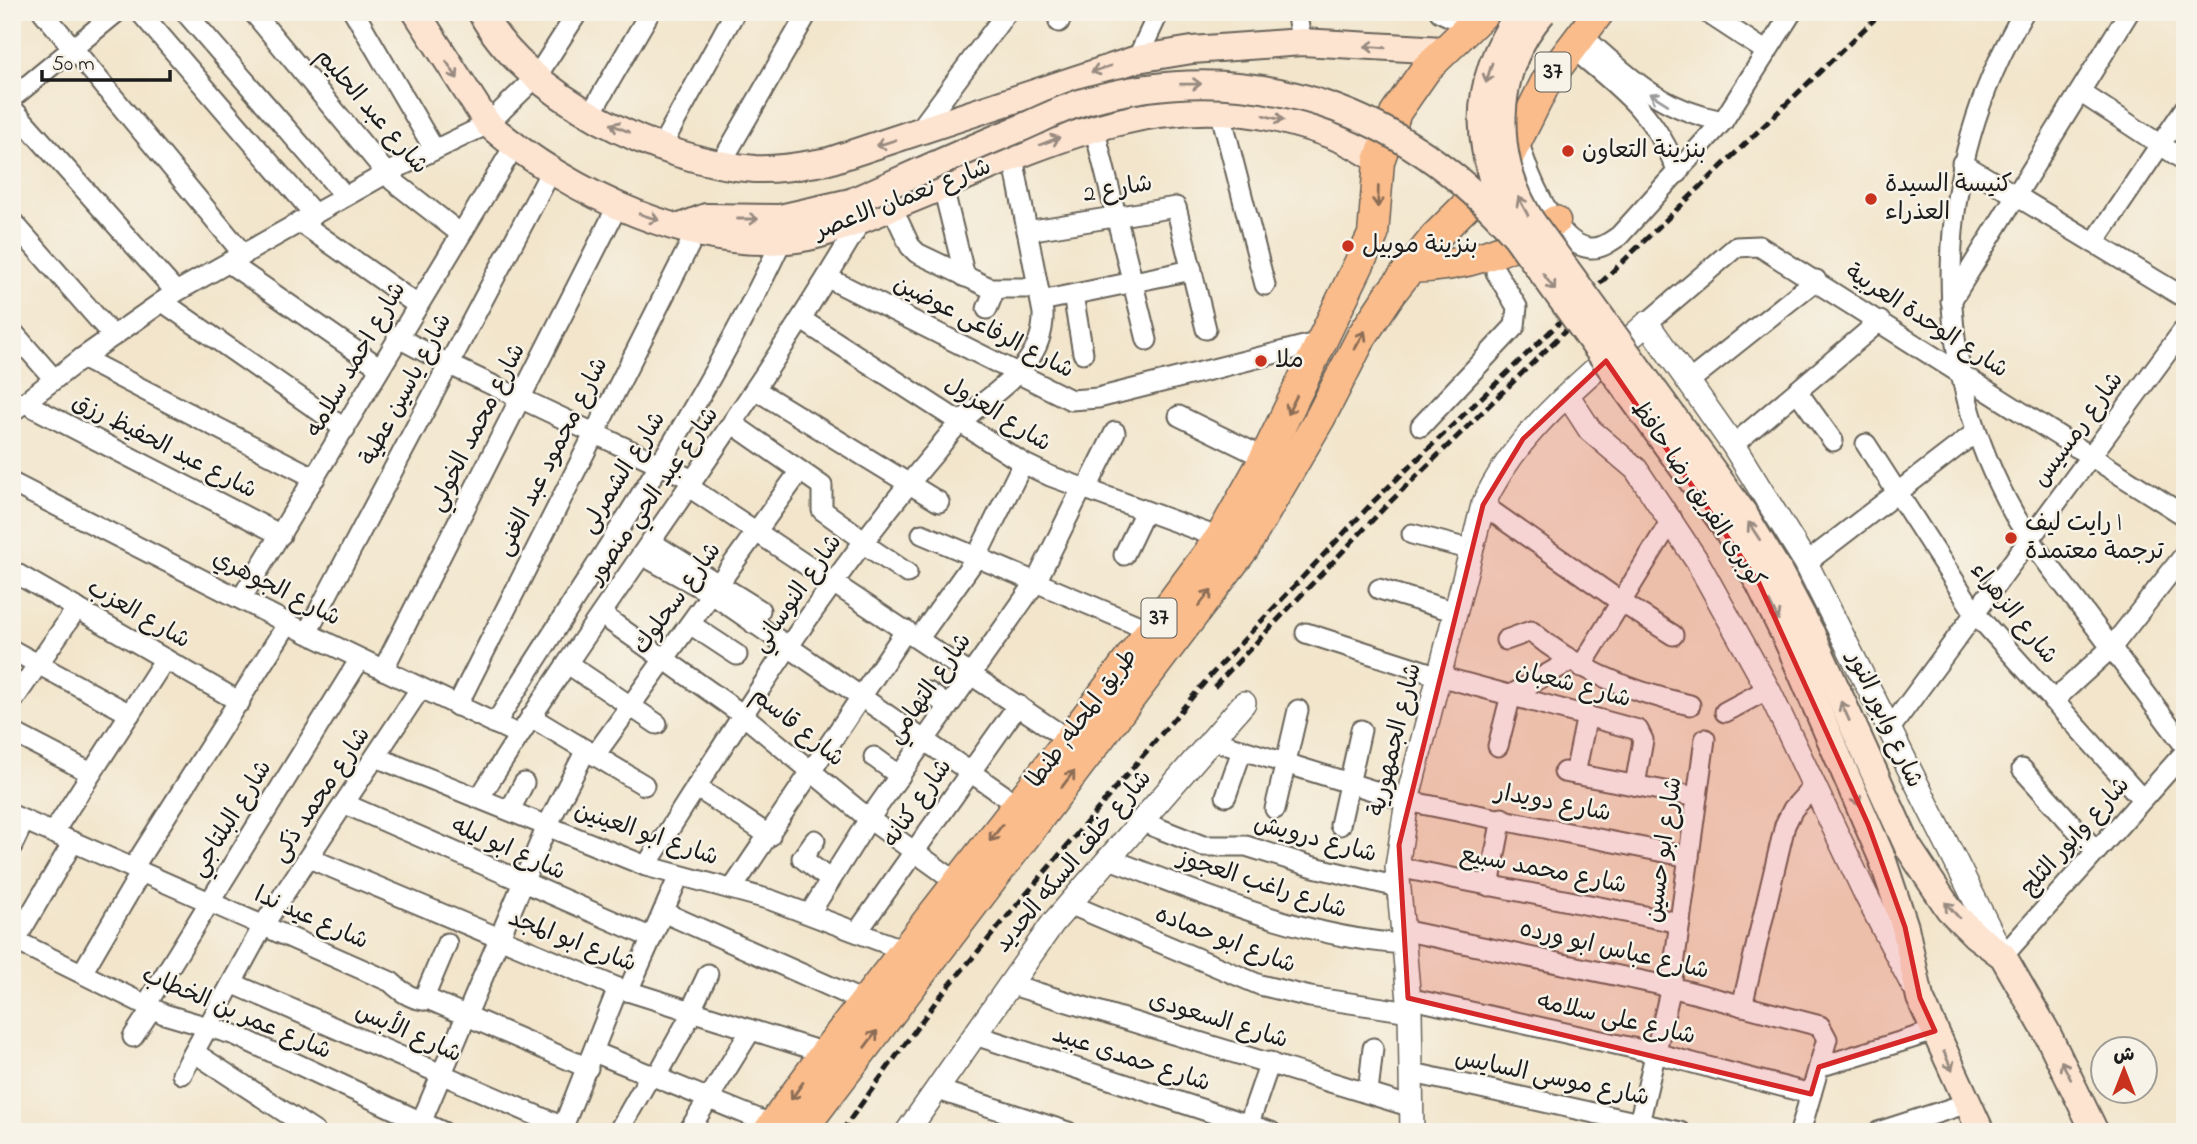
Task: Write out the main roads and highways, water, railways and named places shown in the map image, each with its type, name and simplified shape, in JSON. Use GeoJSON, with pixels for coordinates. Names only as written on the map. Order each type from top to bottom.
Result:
{"type":"FeatureCollection","features":[{"type":"Feature","properties":{"kind":"main road","name":"شارع نعمان الاعصر"},"geometry":{"type":"LineString","coordinates":[[416,12],[488,124],[515,145],[551,171],[617,207],[724,239],[782,240],[808,237],[857,210],[892,207],[1094,127],[1150,115],[1220,110],[1259,114],[1324,131],[1365,150],[1379,161]]}},
{"type":"Feature","properties":{"kind":"main road"},"geometry":{"type":"LineString","coordinates":[[481,12],[488,27],[512,54],[590,115],[662,147],[720,165],[756,169],[788,168],[829,160],[1136,59],[1192,50],[1302,42],[1443,50]]}},
{"type":"Feature","properties":{"kind":"main road","name":"كوبرى الفريق رضا حافظ"},"geometry":{"type":"LineString","coordinates":[[1520,12],[1495,54],[1487,77],[1481,125],[1488,174],[1515,235],[1724,525],[1759,583],[1800,638],[1920,869],[1950,909],[1975,935],[2003,956]]}},
{"type":"Feature","properties":{"kind":"main road","name":"كوبرى الفريق رضا حافظ"},"geometry":{"type":"LineString","coordinates":[[1543,12],[1514,61],[1503,106],[1504,153],[1519,198],[1532,222],[1744,514],[1779,572],[1800,638],[1905,927],[1920,998],[1981,1132]]}},
{"type":"Feature","properties":{"kind":"main road","name":"37"},"geometry":{"type":"LineString","coordinates":[[1443,50],[1477,19]]}},
{"type":"Feature","properties":{"kind":"main road","name":"طريق المحله, طنطا"},"geometry":{"type":"LineString","coordinates":[[781,1129],[1244,548],[1320,418],[1362,335],[1409,268],[1435,237],[1493,179],[1518,139],[1535,100],[1583,31]]}},
{"type":"Feature","properties":{"kind":"main road","name":"طريق المحله, طنطا"},"geometry":{"type":"LineString","coordinates":[[781,1129],[825,1053],[1069,740],[1220,538],[1265,458],[1324,341],[1373,235],[1379,161],[1396,112],[1409,89],[1443,50]]}},
{"type":"Feature","properties":{"kind":"main road"},"geometry":{"type":"LineString","coordinates":[[689,229],[706,217],[780,218],[857,210],[1087,100],[1139,89],[1228,84],[1312,99],[1390,132],[1454,176],[1515,235]]}},
{"type":"Feature","properties":{"kind":"main road"},"geometry":{"type":"LineString","coordinates":[[1409,268],[1461,264],[1486,257],[1534,236],[1555,221]]}},
{"type":"Feature","properties":{"kind":"main road","name":"شارع وابور النور"},"geometry":{"type":"LineString","coordinates":[[2003,956],[2046,1031],[2095,1132]]}},
{"type":"Feature","properties":{"kind":"railway"},"geometry":{"type":"LineString","coordinates":[[841,1132],[937,1000],[1210,676],[1374,501],[1882,12]]}},
{"type":"Feature","properties":{"kind":"railway"},"geometry":{"type":"LineString","coordinates":[[1214,687],[1385,507],[1598,299]]}},
{"type":"Feature","properties":{"kind":"place","name":"بنزينة التعاون"},"geometry":{"type":"Point","coordinates":[1568,151]}},
{"type":"Feature","properties":{"kind":"place","name":"كنيسة السيدة العذراء"},"geometry":{"type":"Point","coordinates":[1871,199]}},
{"type":"Feature","properties":{"kind":"place","name":"بنزينة موبيل"},"geometry":{"type":"Point","coordinates":[1348,246]}},
{"type":"Feature","properties":{"kind":"place","name":"ملا"},"geometry":{"type":"Point","coordinates":[1261,361]}},
{"type":"Feature","properties":{"kind":"place","name":"رايت ليف | ترجمة معتمدة"},"geometry":{"type":"Point","coordinates":[2011,538]}}]}
